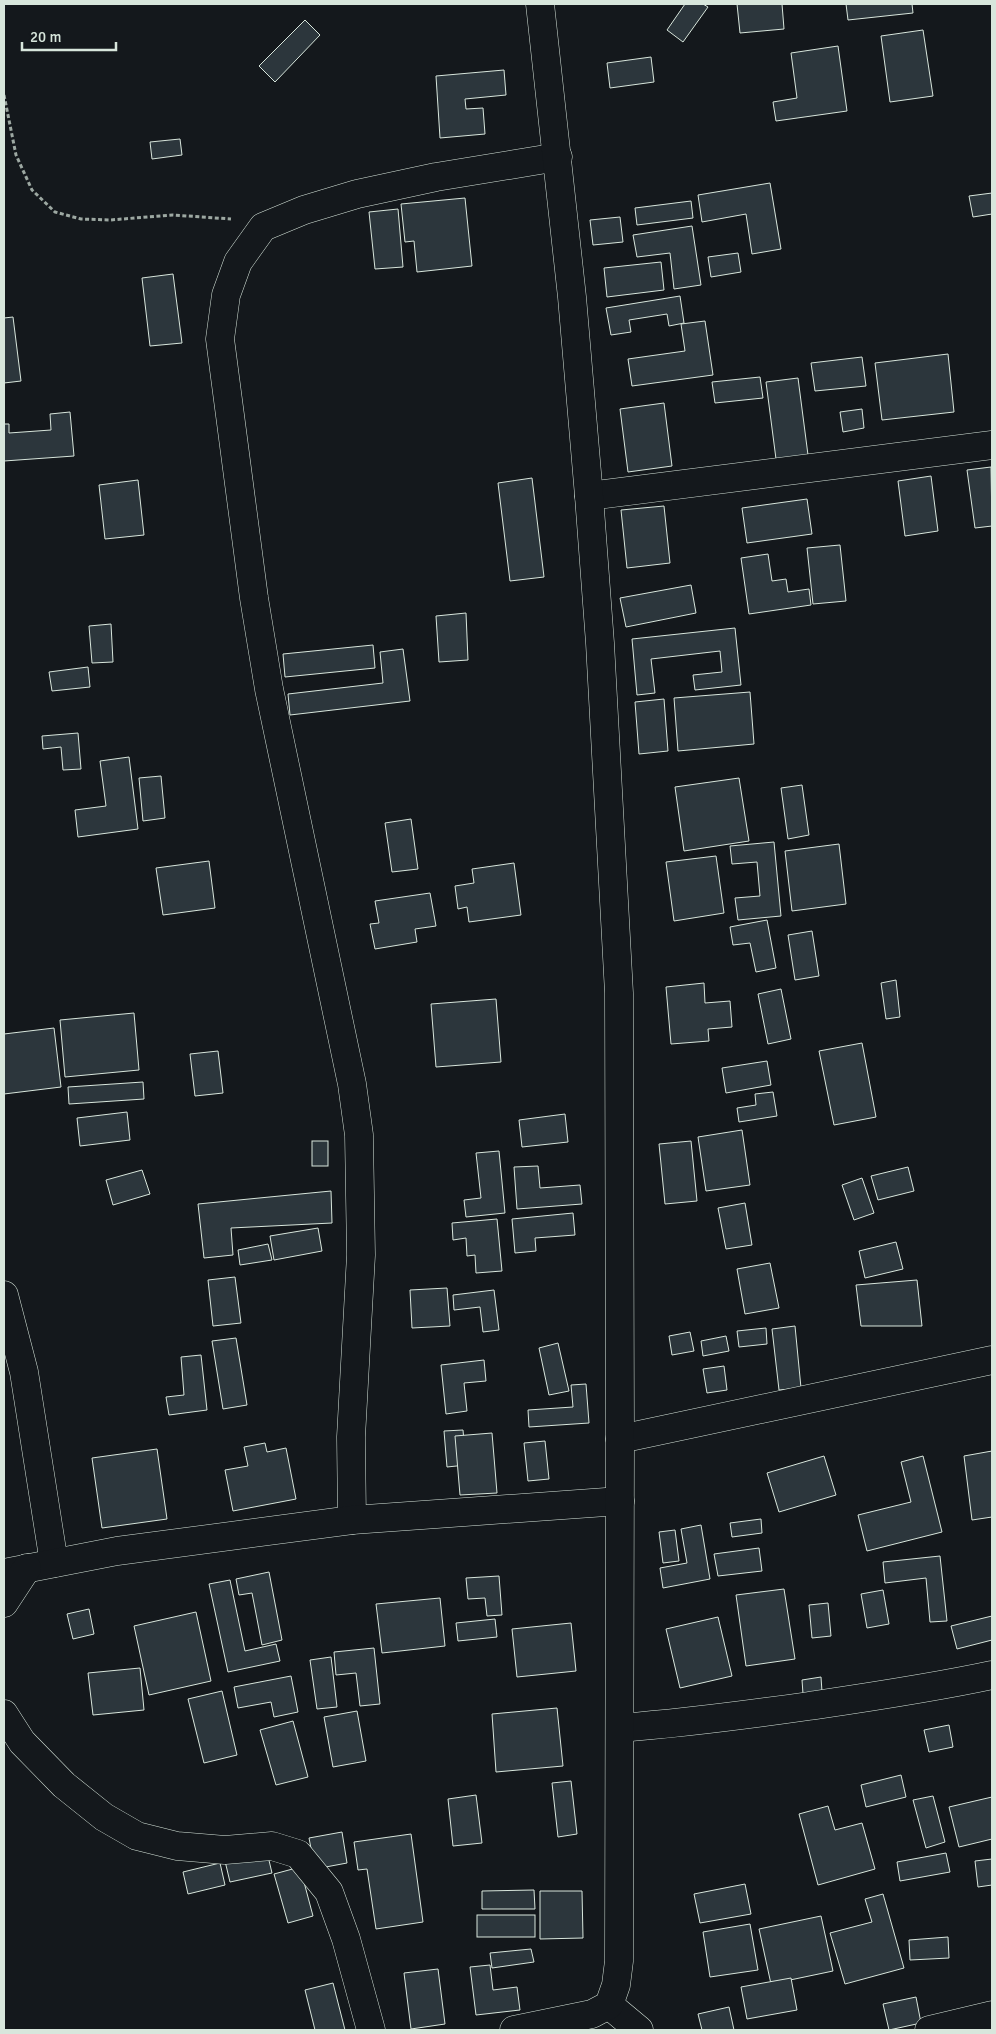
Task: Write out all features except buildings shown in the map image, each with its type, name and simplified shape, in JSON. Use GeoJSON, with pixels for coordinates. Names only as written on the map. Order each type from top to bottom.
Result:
{"type":"FeatureCollection","features":[{"type":"Feature","properties":{"kind":"street"},"geometry":{"type":"LineString","coordinates":[[514,2030],[592,2014],[609,2005],[616,1985],[619,1961],[620,1439],[618,993],[600,643],[589,496],[572,297],[540,4]]}},
{"type":"Feature","properties":{"kind":"street"},"geometry":{"type":"LineString","coordinates":[[352,1520],[351,1437],[361,1255],[359,1135],[342,1033],[269,689],[253,589],[220,339],[226,295],[238,262],[263,227],[304,210],[358,194],[436,177],[558,157]]}},
{"type":"Feature","properties":{"kind":"street"},"geometry":{"type":"LineString","coordinates":[[589,496],[992,445]]}},
{"type":"Feature","properties":{"kind":"street"},"geometry":{"type":"LineString","coordinates":[[4,1294],[24,1372],[54,1563]]}},
{"type":"Feature","properties":{"kind":"street"},"geometry":{"type":"LineString","coordinates":[[620,1439],[992,1360]]}},
{"type":"Feature","properties":{"kind":"street"},"geometry":{"type":"LineString","coordinates":[[4,1603],[15,1571],[117,1552],[352,1520],[620,1501]]}},
{"type":"Feature","properties":{"kind":"street"},"geometry":{"type":"LineString","coordinates":[[620,1728],[759,1713],[865,1698],[948,1685],[992,1675]]}},
{"type":"Feature","properties":{"kind":"street"},"geometry":{"type":"LineString","coordinates":[[4,1714],[22,1742],[64,1785],[104,1817],[137,1836],[177,1846],[225,1850],[272,1846],[298,1854],[329,1892],[346,1939],[371,2030]]}},
{"type":"Feature","properties":{"kind":"street"},"geometry":{"type":"LineString","coordinates":[[609,2005],[639,2030]]}},
{"type":"Feature","properties":{"kind":"street"},"geometry":{"type":"LineString","coordinates":[[929,2030],[992,2015]]}},
{"type":"Feature","properties":{"kind":"path"},"geometry":{"type":"LineString","coordinates":[[4,94],[16,155],[32,190],[55,212],[81,219],[110,220],[173,215],[206,217],[263,227]]}}]}
